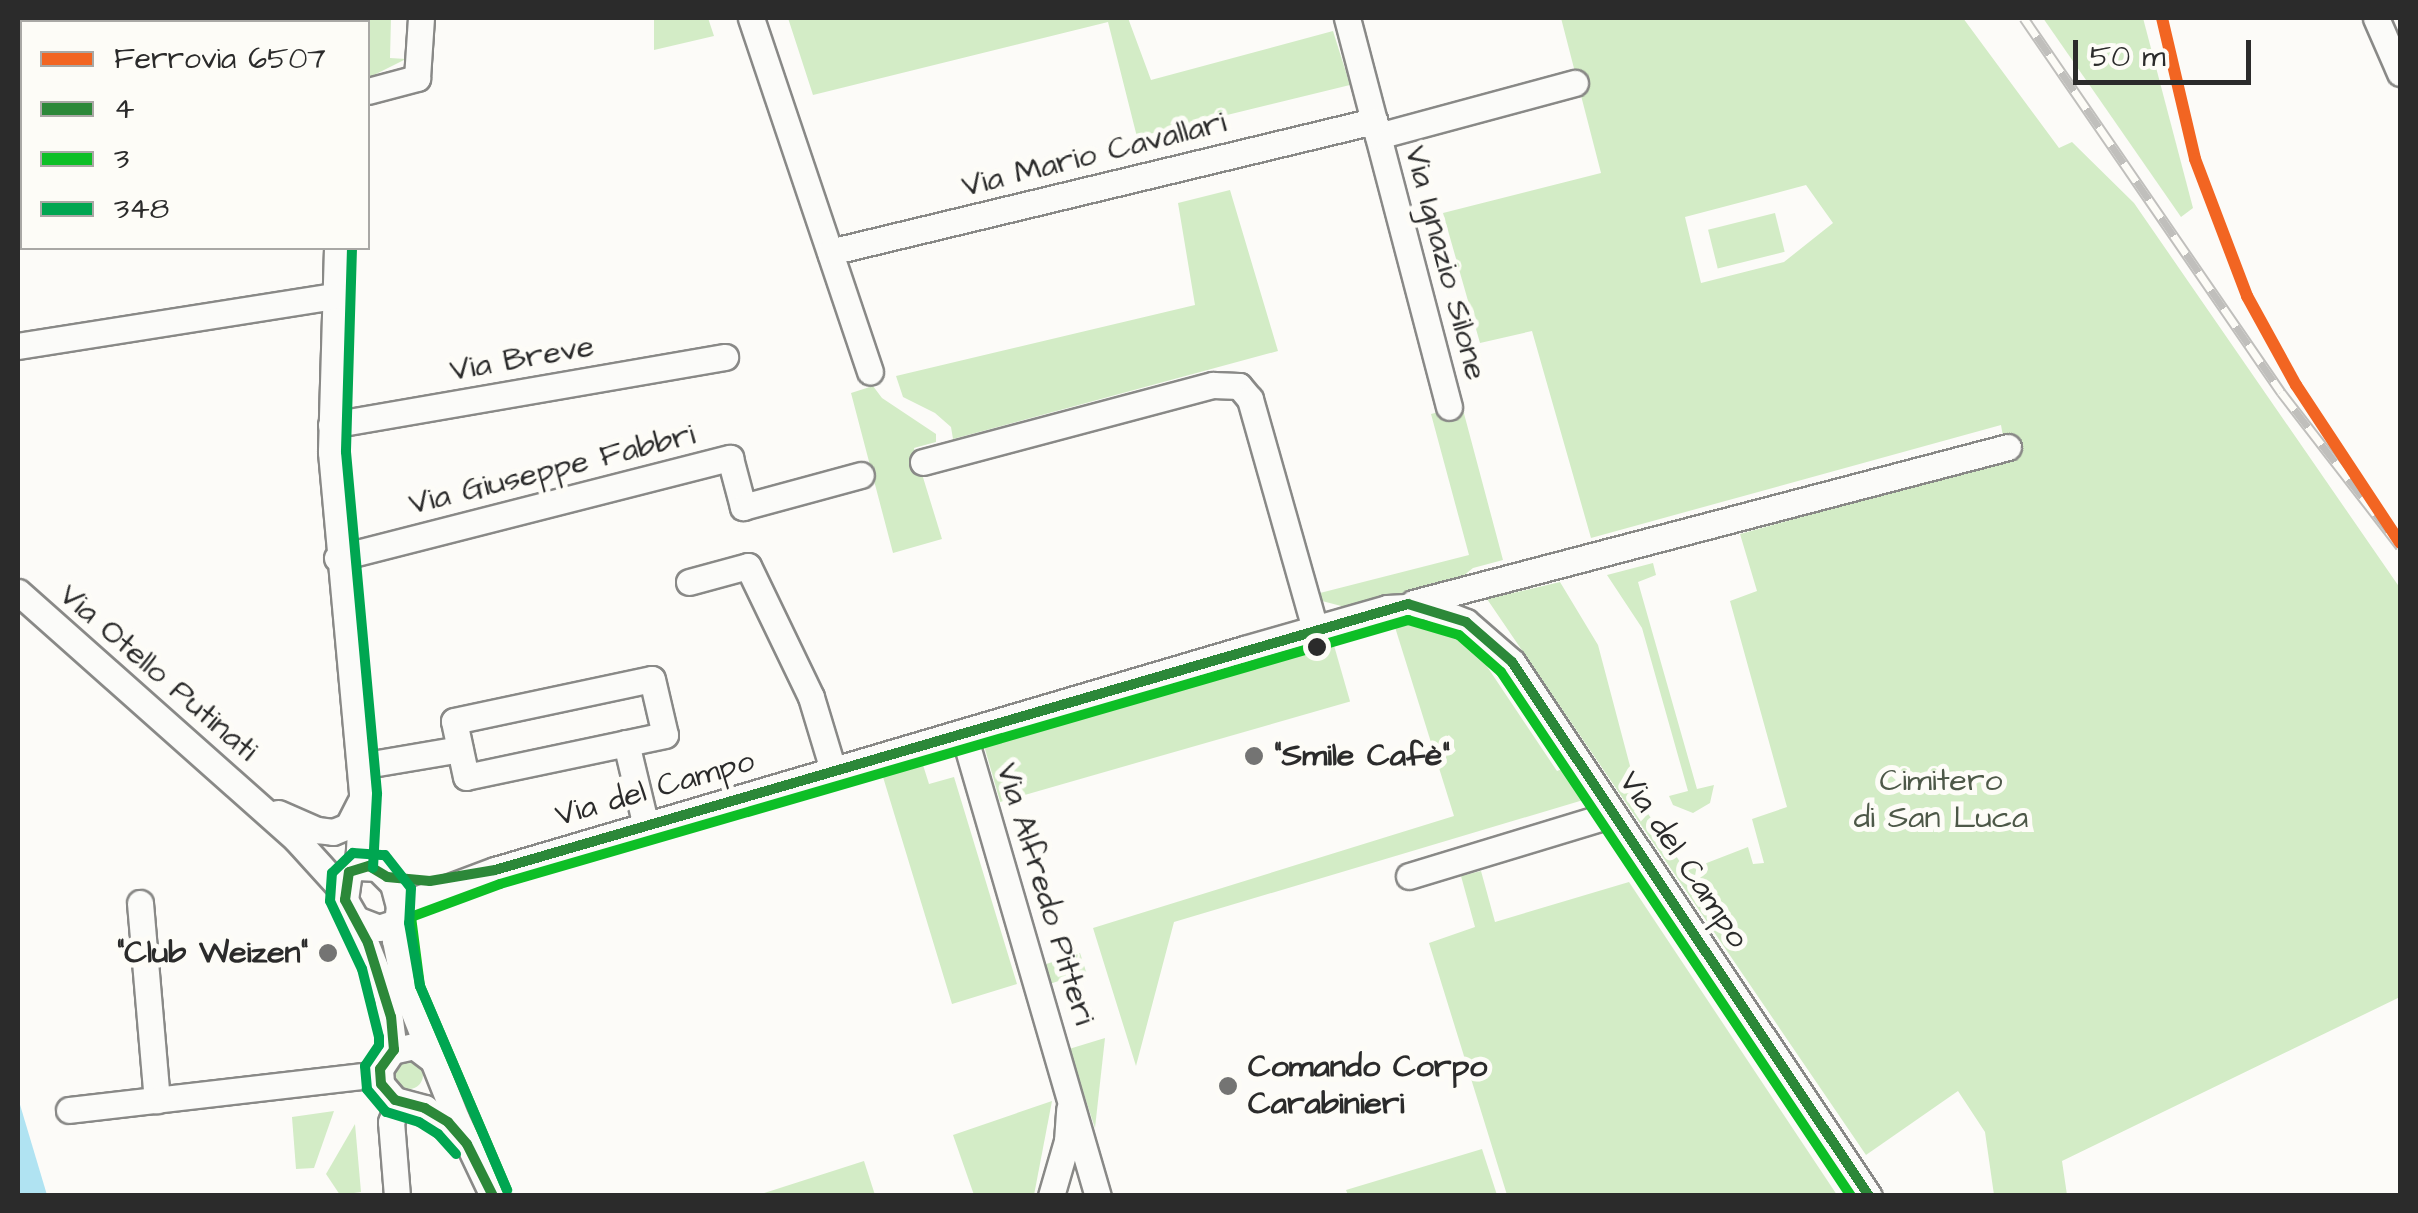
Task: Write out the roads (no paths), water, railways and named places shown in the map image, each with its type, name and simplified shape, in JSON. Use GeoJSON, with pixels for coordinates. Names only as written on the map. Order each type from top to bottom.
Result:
{"type":"FeatureCollection","features":[{"type":"Feature","properties":{"kind":"street"},"geometry":{"type":"LineString","coordinates":[[370,90],[417,78],[421,18]]}},
{"type":"Feature","properties":{"kind":"street"},"geometry":{"type":"LineString","coordinates":[[751,18],[870,372]]}},
{"type":"Feature","properties":{"kind":"street","name":"Via Ignazio Silone"},"geometry":{"type":"LineString","coordinates":[[1347,18],[1449,406]]}},
{"type":"Feature","properties":{"kind":"street"},"geometry":{"type":"LineString","coordinates":[[2376,18],[2400,73]]}},
{"type":"Feature","properties":{"kind":"street","name":"Via Ignazio Silone"},"geometry":{"type":"LineString","coordinates":[[1376,129],[1575,83]]}},
{"type":"Feature","properties":{"kind":"street","name":"Via Mario Cavallari"},"geometry":{"type":"LineString","coordinates":[[830,252],[1376,129]]}},
{"type":"Feature","properties":{"kind":"street"},"geometry":{"type":"LineString","coordinates":[[338,250],[331,425],[338,558],[362,795],[364,875],[356,919],[386,997],[394,1050]]}},
{"type":"Feature","properties":{"kind":"street"},"geometry":{"type":"LineString","coordinates":[[18,346],[335,296]]}},
{"type":"Feature","properties":{"kind":"street","name":"Via Breve"},"geometry":{"type":"LineString","coordinates":[[331,425],[725,358]]}},
{"type":"Feature","properties":{"kind":"street"},"geometry":{"type":"LineString","coordinates":[[922,462],[1213,384],[1239,386],[1250,400],[1315,628]]}},
{"type":"Feature","properties":{"kind":"street","name":"Via del Campo"},"geometry":{"type":"LineString","coordinates":[[364,875],[430,881],[495,870],[1315,628],[2008,446]]}},
{"type":"Feature","properties":{"kind":"street","name":"Via Giuseppe Fabbri"},"geometry":{"type":"LineString","coordinates":[[338,558],[730,458],[743,507],[861,476]]}},
{"type":"Feature","properties":{"kind":"street"},"geometry":{"type":"LineString","coordinates":[[689,582],[748,566],[811,697],[833,770]]}},
{"type":"Feature","properties":{"kind":"street","name":"Via Otello Putinati"},"geometry":{"type":"LineString","coordinates":[[18,592],[256,803],[364,875]]}},
{"type":"Feature","properties":{"kind":"street","name":"Via del Campo"},"geometry":{"type":"LineString","coordinates":[[1408,604],[1466,622],[1496,644],[1869,1196]]}},
{"type":"Feature","properties":{"kind":"street"},"geometry":{"type":"LineString","coordinates":[[652,679],[664,735],[466,777],[460,749],[454,721],[652,679]]}},
{"type":"Feature","properties":{"kind":"street","name":"Via Alfredo Pitteri"},"geometry":{"type":"LineString","coordinates":[[962,732],[1098,1196]]}},
{"type":"Feature","properties":{"kind":"street"},"geometry":{"type":"LineString","coordinates":[[626,743],[646,826]]}},
{"type":"Feature","properties":{"kind":"street"},"geometry":{"type":"LineString","coordinates":[[360,766],[460,749]]}},
{"type":"Feature","properties":{"kind":"street"},"geometry":{"type":"LineString","coordinates":[[256,803],[316,830],[334,832],[355,818],[362,795]]}},
{"type":"Feature","properties":{"kind":"street"},"geometry":{"type":"LineString","coordinates":[[1409,876],[1613,814]]}},
{"type":"Feature","properties":{"kind":"street","name":"Via del Campo"},"geometry":{"type":"LineString","coordinates":[[396,914],[495,870]]}},
{"type":"Feature","properties":{"kind":"street"},"geometry":{"type":"LineString","coordinates":[[364,875],[396,914],[406,990],[467,1144],[493,1196]]}},
{"type":"Feature","properties":{"kind":"street"},"geometry":{"type":"LineString","coordinates":[[140,902],[157,1100]]}},
{"type":"Feature","properties":{"kind":"street"},"geometry":{"type":"LineString","coordinates":[[356,919],[379,928],[396,914]]}},
{"type":"Feature","properties":{"kind":"street"},"geometry":{"type":"LineString","coordinates":[[436,1068],[414,1046],[394,1050],[384,1059],[379,1074],[386,1093],[448,1122],[467,1144]]}},
{"type":"Feature","properties":{"kind":"street"},"geometry":{"type":"LineString","coordinates":[[397,1196],[391,1122],[404,1102],[432,1092],[436,1068]]}},
{"type":"Feature","properties":{"kind":"street"},"geometry":{"type":"LineString","coordinates":[[69,1110],[379,1074]]}},
{"type":"Feature","properties":{"kind":"street","name":"Via Alfredo Pitteri"},"geometry":{"type":"LineString","coordinates":[[1051,1196],[1070,1129],[1065,1074]]}},
{"type":"Feature","properties":{"kind":"water"},"geometry":{"type":"Polygon","coordinates":[[[18,18],[37,18],[20,20],[18,159],[18,18]]]}},
{"type":"Feature","properties":{"kind":"water"},"geometry":{"type":"Polygon","coordinates":[[[18,1098],[47,1195],[18,1195],[18,1098]]]}},
{"type":"Feature","properties":{"kind":"railway"},"geometry":{"type":"LineString","coordinates":[[2024,18],[2281,392],[2400,546]]}},
{"type":"Feature","properties":{"kind":"rail line","name":"6507"},"geometry":{"type":"LineString","coordinates":[[2162,18],[2195,159],[2247,296],[2296,385],[2400,543]]}},
{"type":"Feature","properties":{"kind":"place","name":"\"Smile Cafè\""},"geometry":{"type":"Point","coordinates":[1254,756]}},
{"type":"Feature","properties":{"kind":"place","name":"\"Club Weizen\""},"geometry":{"type":"Point","coordinates":[328,953]}},
{"type":"Feature","properties":{"kind":"place","name":"Comando Corpo Carabinieri"},"geometry":{"type":"Point","coordinates":[1228,1086]}},
{"type":"Feature","properties":{"kind":"park label","name":"Cimitero di San Luca"},"geometry":{"type":"Point","coordinates":[1941,800]}}]}
